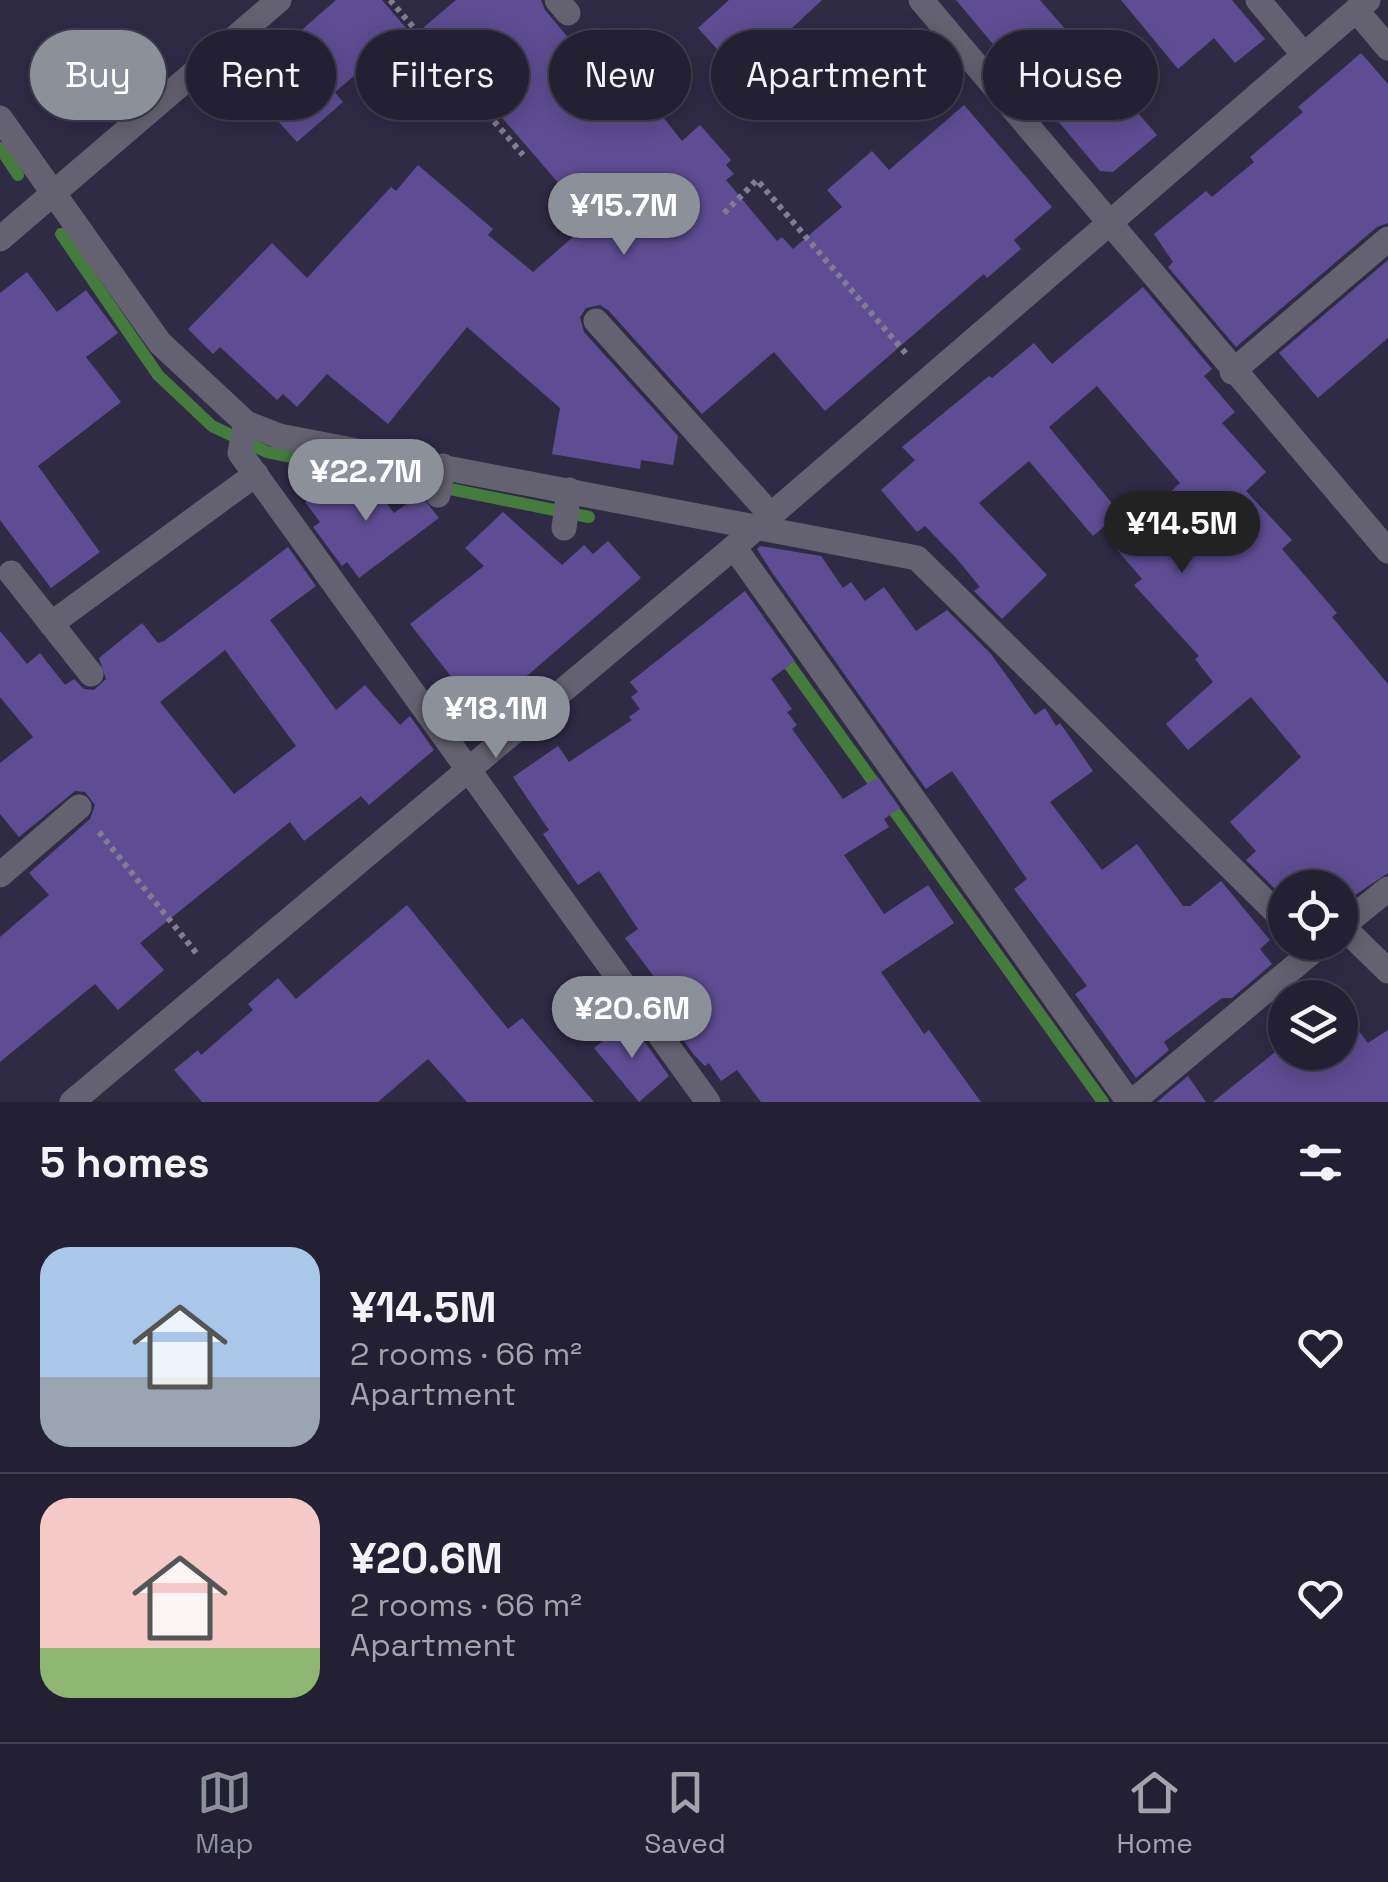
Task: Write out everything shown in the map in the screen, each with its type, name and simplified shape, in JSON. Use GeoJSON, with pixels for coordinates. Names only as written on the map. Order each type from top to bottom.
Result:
{"type":"FeatureCollection","features":[{"type":"Feature","properties":{"kind":"street"},"geometry":{"type":"LineString","coordinates":[[0,239],[279,0]]}},
{"type":"Feature","properties":{"kind":"street"},"geometry":{"type":"LineString","coordinates":[[921,0],[1111,222],[1232,372],[1388,550]]}},
{"type":"Feature","properties":{"kind":"street"},"geometry":{"type":"LineString","coordinates":[[1258,0],[1304,56]]}},
{"type":"Feature","properties":{"kind":"street"},"geometry":{"type":"LineString","coordinates":[[72,1102],[734,547],[1362,5],[1388,48]]}},
{"type":"Feature","properties":{"kind":"street"},"geometry":{"type":"LineString","coordinates":[[0,118],[160,342],[245,425],[441,479],[764,520],[916,558],[1268,904]]}},
{"type":"Feature","properties":{"kind":"street"},"geometry":{"type":"LineString","coordinates":[[1232,372],[1388,240]]}},
{"type":"Feature","properties":{"kind":"street"},"geometry":{"type":"LineString","coordinates":[[596,321],[764,520]]}},
{"type":"Feature","properties":{"kind":"street"},"geometry":{"type":"LineString","coordinates":[[245,425],[240,453],[708,1102]]}},
{"type":"Feature","properties":{"kind":"street"},"geometry":{"type":"LineString","coordinates":[[51,624],[256,474]]}},
{"type":"Feature","properties":{"kind":"street"},"geometry":{"type":"LineString","coordinates":[[564,528],[568,496]]}},
{"type":"Feature","properties":{"kind":"street"},"geometry":{"type":"LineString","coordinates":[[734,547],[1130,1102],[1299,960]]}},
{"type":"Feature","properties":{"kind":"street"},"geometry":{"type":"LineString","coordinates":[[12,573],[91,674]]}},
{"type":"Feature","properties":{"kind":"street"},"geometry":{"type":"LineString","coordinates":[[0,875],[79,807]]}},
{"type":"Feature","properties":{"kind":"street"},"geometry":{"type":"LineString","coordinates":[[1358,912],[1388,888]]}},
{"type":"Feature","properties":{"kind":"street"},"geometry":{"type":"LineString","coordinates":[[1358,955],[1388,971]]}},
{"type":"Feature","properties":{"kind":"path"},"geometry":{"type":"LineString","coordinates":[[390,0],[523,154]]}},
{"type":"Feature","properties":{"kind":"path"},"geometry":{"type":"LineString","coordinates":[[724,213],[758,180],[928,380]]}},
{"type":"Feature","properties":{"kind":"path"},"geometry":{"type":"LineString","coordinates":[[79,807],[218,980]]}},
{"type":"Feature","properties":{"kind":"building"},"geometry":{"type":"Polygon","coordinates":[[[336,0],[382,0],[408,30],[356,30],[356,74],[336,91],[336,30],[302,30],[336,0]]]}},
{"type":"Feature","properties":{"kind":"building"},"geometry":{"type":"Polygon","coordinates":[[[456,0],[541,0],[562,30],[549,30],[549,120],[665,120],[682,141],[700,125],[731,160],[726,165],[734,174],[726,180],[777,241],[782,237],[793,249],[842,207],[827,190],[872,151],[889,170],[947,120],[963,120],[964,105],[1052,207],[1014,240],[1021,249],[987,278],[984,274],[825,411],[774,352],[702,414],[608,310],[600,305],[586,308],[580,317],[584,332],[678,436],[673,465],[641,460],[640,469],[552,454],[560,408],[467,327],[388,424],[327,374],[297,407],[283,394],[277,400],[220,347],[213,354],[188,329],[272,243],[307,278],[391,187],[396,191],[418,165],[493,229],[488,235],[533,272],[591,221],[504,120],[529,120],[529,30],[424,27],[456,0]]]}},
{"type":"Feature","properties":{"kind":"building"},"geometry":{"type":"Polygon","coordinates":[[[729,0],[822,0],[790,30],[711,30],[711,43],[698,28],[729,0]]]}},
{"type":"Feature","properties":{"kind":"building"},"geometry":{"type":"Polygon","coordinates":[[[956,0],[1040,0],[1066,30],[983,30],[956,0]]]}},
{"type":"Feature","properties":{"kind":"building"},"geometry":{"type":"Polygon","coordinates":[[[1121,0],[1232,0],[1265,39],[1235,63],[1214,38],[1178,69],[1158,45],[1158,30],[1146,30],[1121,0]]]}},
{"type":"Feature","properties":{"kind":"building"},"geometry":{"type":"Polygon","coordinates":[[[1361,53],[1388,84],[1388,223],[1377,227],[1236,347],[1168,267],[1173,262],[1154,234],[1206,191],[1212,197],[1254,162],[1250,157],[1303,112],[1298,107],[1361,53]]]}},
{"type":"Feature","properties":{"kind":"building"},"geometry":{"type":"Polygon","coordinates":[[[277,120],[322,120],[297,142],[277,120]]]}},
{"type":"Feature","properties":{"kind":"building"},"geometry":{"type":"Polygon","coordinates":[[[1057,120],[1144,120],[1157,135],[1113,172],[1100,171],[1057,120]]]}},
{"type":"Feature","properties":{"kind":"building"},"geometry":{"type":"Polygon","coordinates":[[[1388,260],[1388,338],[1318,398],[1279,353],[1388,260]]]}},
{"type":"Feature","properties":{"kind":"building"},"geometry":{"type":"Polygon","coordinates":[[[27,272],[57,312],[86,290],[118,333],[86,357],[121,402],[38,466],[100,552],[51,588],[0,520],[0,293],[27,272]]]}},
{"type":"Feature","properties":{"kind":"building"},"geometry":{"type":"Polygon","coordinates":[[[1143,287],[1212,369],[1204,376],[1235,412],[1222,423],[1266,472],[1246,491],[1292,540],[1282,549],[1337,613],[1332,617],[1388,684],[1388,873],[1358,893],[1358,870],[1268,870],[1268,882],[1246,860],[1256,851],[1230,822],[1301,757],[1251,697],[1188,750],[1166,724],[1213,682],[1195,659],[1199,656],[1134,585],[1142,579],[1112,544],[1180,483],[1097,386],[1049,427],[1120,513],[1093,536],[1029,461],[979,503],[1047,575],[1002,619],[974,591],[980,587],[957,559],[925,526],[917,532],[881,490],[915,460],[902,447],[989,376],[992,378],[1034,343],[1052,364],[1143,287]]]}},
{"type":"Feature","properties":{"kind":"building"},"geometry":{"type":"Polygon","coordinates":[[[341,475],[357,496],[372,484],[394,513],[420,494],[439,518],[359,578],[347,562],[342,566],[313,527],[320,522],[305,502],[341,475]]]}},
{"type":"Feature","properties":{"kind":"building"},"geometry":{"type":"Polygon","coordinates":[[[503,512],[562,565],[584,545],[593,554],[608,541],[641,578],[474,721],[472,718],[459,729],[435,695],[453,679],[410,624],[484,566],[465,548],[503,512]]]}},
{"type":"Feature","properties":{"kind":"building"},"geometry":{"type":"Polygon","coordinates":[[[760,546],[821,556],[843,588],[851,582],[865,601],[884,587],[916,631],[947,610],[991,654],[1035,715],[1045,708],[1056,726],[1060,723],[1093,771],[1050,802],[1102,870],[1137,844],[1183,906],[1190,906],[1221,881],[1268,938],[1260,949],[1272,964],[1232,998],[1222,998],[1164,1042],[1169,1050],[1136,1078],[1075,994],[1087,986],[1014,889],[1027,879],[952,771],[926,789],[757,549],[760,546]]]}},
{"type":"Feature","properties":{"kind":"building"},"geometry":{"type":"Polygon","coordinates":[[[288,547],[316,586],[270,620],[336,710],[365,685],[400,725],[410,716],[434,750],[369,805],[361,796],[304,841],[290,822],[140,943],[164,970],[118,1010],[95,984],[0,1062],[0,937],[49,895],[29,873],[90,819],[95,805],[85,792],[75,791],[19,837],[0,814],[0,763],[33,737],[0,697],[0,631],[27,664],[40,653],[65,685],[74,679],[84,689],[94,690],[106,679],[99,658],[142,623],[158,643],[288,547]],[[225,650],[160,702],[234,794],[296,746],[225,650]]]}},
{"type":"Feature","properties":{"kind":"building"},"geometry":{"type":"Polygon","coordinates":[[[745,591],[795,661],[771,679],[792,709],[787,712],[797,725],[792,729],[843,799],[878,777],[900,808],[884,819],[889,827],[844,855],[884,914],[928,885],[954,923],[881,972],[924,1034],[929,1030],[981,1102],[761,1102],[737,1070],[721,1081],[709,1063],[705,1066],[694,1055],[654,999],[664,990],[625,938],[638,929],[599,871],[578,885],[543,834],[549,830],[513,777],[558,746],[569,762],[632,720],[629,717],[640,709],[631,697],[638,692],[630,682],[745,591]]]}},
{"type":"Feature","properties":{"kind":"building"},"geometry":{"type":"Polygon","coordinates":[[[407,905],[508,1029],[522,1018],[594,1102],[467,1102],[428,1059],[378,1102],[202,1102],[174,1070],[198,1050],[201,1055],[253,1010],[248,1004],[278,978],[296,999],[407,905]]]}},
{"type":"Feature","properties":{"kind":"building"},"geometry":{"type":"Polygon","coordinates":[[[629,1020],[669,1076],[639,1102],[594,1048],[629,1020]]]}},
{"type":"Feature","properties":{"kind":"building"},"geometry":{"type":"Polygon","coordinates":[[[1358,1030],[1368,1043],[1388,1030],[1388,1102],[1213,1102],[1268,1058],[1268,1070],[1358,1070],[1358,1030]]]}},
{"type":"Feature","properties":{"kind":"building"},"geometry":{"type":"Polygon","coordinates":[[[1188,1076],[1206,1102],[1157,1102],[1188,1076]]]}},
{"type":"Feature","properties":{"kind":"waterway"},"geometry":{"type":"LineString","coordinates":[[0,148],[18,175]]}},
{"type":"Feature","properties":{"kind":"waterway"},"geometry":{"type":"LineString","coordinates":[[61,234],[158,375],[212,426],[267,452],[589,517]]}},
{"type":"Feature","properties":{"kind":"waterway"},"geometry":{"type":"LineString","coordinates":[[781,653],[1103,1102]]}}]}
